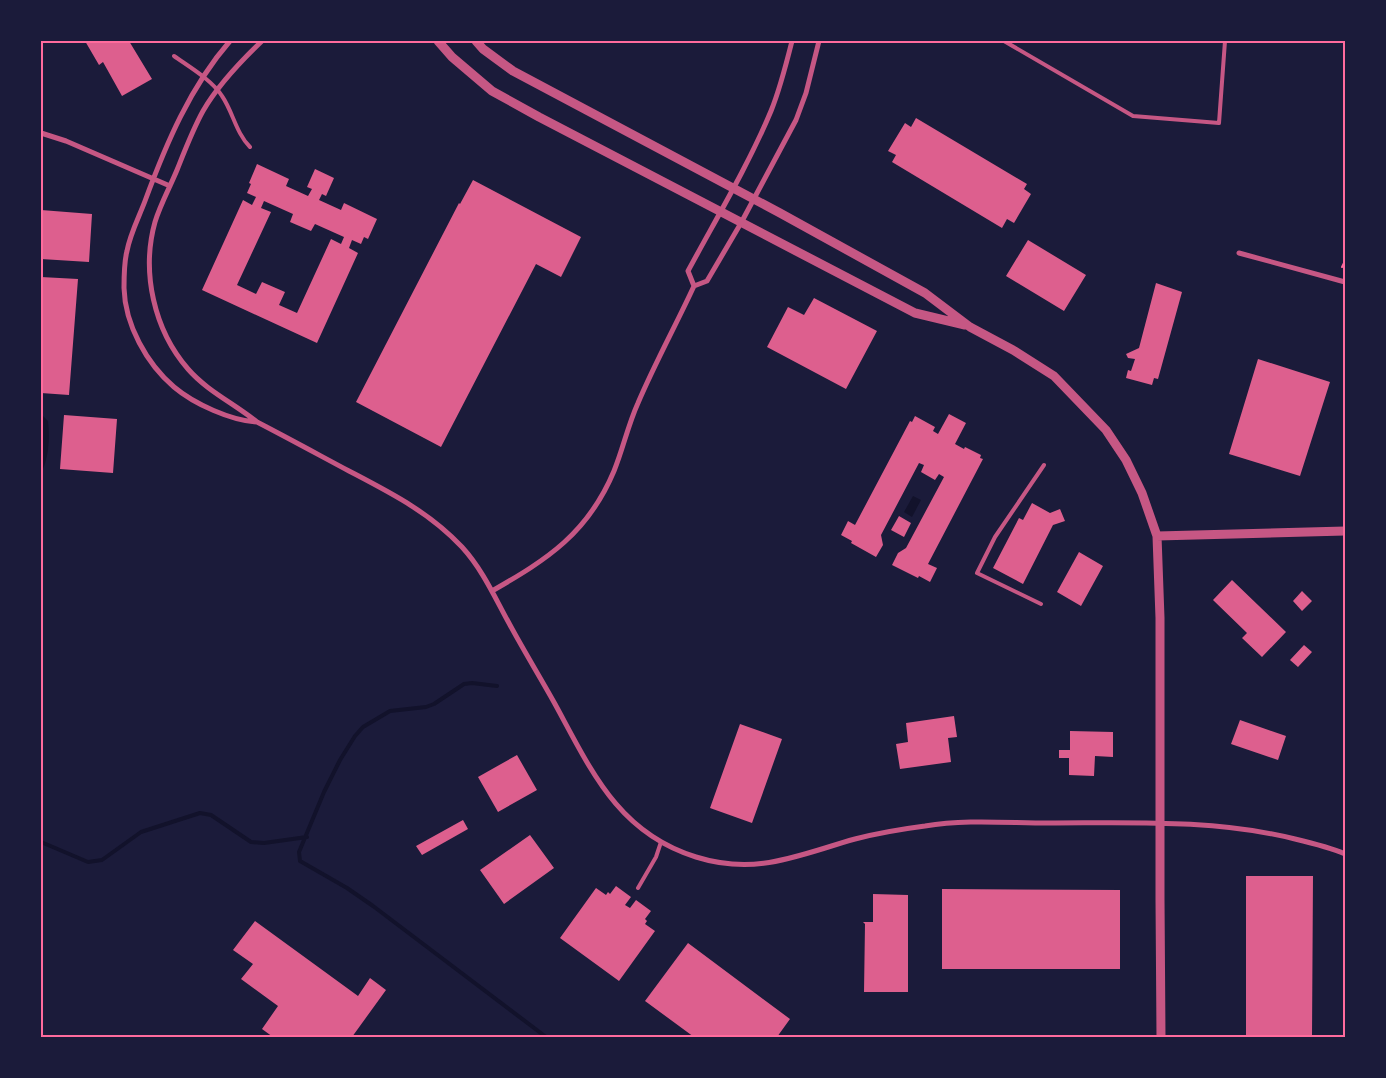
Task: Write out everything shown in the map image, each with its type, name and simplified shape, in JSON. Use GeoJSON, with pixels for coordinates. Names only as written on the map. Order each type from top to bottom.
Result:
{"type":"FeatureCollection","features":[{"type":"Feature","properties":{"kind":"street"},"geometry":{"type":"LineString","coordinates":[[230,41],[203,77],[181,117],[153,178],[127,250],[124,290],[133,328],[140,345],[152,363],[168,381],[180,392],[231,418],[257,422]]}},
{"type":"Feature","properties":{"kind":"street"},"geometry":{"type":"LineString","coordinates":[[262,41],[218,90],[203,111],[156,222],[149,259],[159,319],[168,338],[188,369],[207,387],[242,409],[257,422],[400,498],[428,515],[460,546],[473,560],[492,591],[599,782],[632,822],[662,842],[695,857],[714,862],[751,865],[780,861],[875,834],[930,825],[989,822],[1210,825],[1265,831],[1345,854]]}},
{"type":"Feature","properties":{"kind":"street"},"geometry":{"type":"LineString","coordinates":[[438,41],[452,58],[492,90],[720,212],[915,313],[970,327]]}},
{"type":"Feature","properties":{"kind":"street"},"geometry":{"type":"LineString","coordinates":[[476,41],[483,49],[513,71],[754,199],[925,293],[970,327],[1013,350],[1054,376],[1099,422],[1130,468],[1142,493],[1157,536],[1160,618],[1161,1037]]}},
{"type":"Feature","properties":{"kind":"street"},"geometry":{"type":"LineString","coordinates":[[694,286],[688,271],[733,188],[771,111],[792,41]]}},
{"type":"Feature","properties":{"kind":"street"},"geometry":{"type":"LineString","coordinates":[[492,591],[536,566],[563,545],[593,509],[615,470],[638,402],[694,286],[707,281],[741,223],[796,120],[806,93],[819,41]]}},
{"type":"Feature","properties":{"kind":"street"},"geometry":{"type":"LineString","coordinates":[[41,133],[66,141],[170,186]]}},
{"type":"Feature","properties":{"kind":"street"},"geometry":{"type":"LineString","coordinates":[[1239,254],[1345,282]]}},
{"type":"Feature","properties":{"kind":"street"},"geometry":{"type":"LineString","coordinates":[[1157,536],[1340,531]]}},
{"type":"Feature","properties":{"kind":"lane"},"geometry":{"type":"LineString","coordinates":[[1004,41],[1133,116],[1219,123],[1225,41]]}},
{"type":"Feature","properties":{"kind":"lane"},"geometry":{"type":"LineString","coordinates":[[174,56],[218,90],[241,135],[250,147]]}},
{"type":"Feature","properties":{"kind":"lane"},"geometry":{"type":"LineString","coordinates":[[1041,604],[977,573],[995,537],[1044,465]]}},
{"type":"Feature","properties":{"kind":"lane"},"geometry":{"type":"LineString","coordinates":[[638,888],[656,858],[662,842]]}},
{"type":"Feature","properties":{"kind":"path"},"geometry":{"type":"LineString","coordinates":[[1342,267],[1345,262]]}},
{"type":"Feature","properties":{"kind":"shaded area"},"geometry":{"type":"Polygon","coordinates":[[[41,414],[48,421],[49,434],[47,455],[41,473],[41,414]]]}},
{"type":"Feature","properties":{"kind":"shaded area"},"geometry":{"type":"Polygon","coordinates":[[[913,496],[921,500],[912,517],[904,512],[913,496]]]}},
{"type":"Feature","properties":{"kind":"building"},"geometry":{"type":"Polygon","coordinates":[[[85,41],[129,41],[152,79],[122,96],[103,62],[99,65],[85,41]]]}},
{"type":"Feature","properties":{"kind":"building"},"geometry":{"type":"Polygon","coordinates":[[[916,118],[1027,184],[1024,189],[1031,194],[1014,223],[1007,219],[1002,228],[892,162],[896,155],[888,151],[905,123],[911,127],[916,118]]]}},
{"type":"Feature","properties":{"kind":"building"},"geometry":{"type":"Polygon","coordinates":[[[257,164],[289,179],[286,186],[308,196],[312,189],[307,187],[315,169],[334,178],[326,196],[322,194],[319,200],[341,210],[344,203],[377,219],[368,239],[364,237],[361,244],[352,240],[349,248],[358,253],[317,343],[202,290],[243,200],[252,205],[256,197],[247,193],[251,184],[249,183],[257,164]],[[264,201],[261,208],[271,212],[237,285],[256,294],[262,282],[285,292],[279,305],[297,313],[331,239],[341,244],[344,237],[315,224],[311,231],[290,222],[293,214],[264,201]]]}},
{"type":"Feature","properties":{"kind":"building"},"geometry":{"type":"Polygon","coordinates":[[[473,180],[581,237],[561,277],[536,264],[441,447],[356,402],[459,203],[473,180]]]}},
{"type":"Feature","properties":{"kind":"building"},"geometry":{"type":"Polygon","coordinates":[[[41,210],[92,214],[89,262],[41,259],[41,210]]]}},
{"type":"Feature","properties":{"kind":"building"},"geometry":{"type":"Polygon","coordinates":[[[1028,240],[1086,275],[1064,311],[1006,276],[1028,240]]]}},
{"type":"Feature","properties":{"kind":"building"},"geometry":{"type":"Polygon","coordinates":[[[41,277],[78,279],[69,395],[41,393],[41,277]]]}},
{"type":"Feature","properties":{"kind":"building"},"geometry":{"type":"Polygon","coordinates":[[[1156,283],[1182,292],[1158,379],[1154,378],[1152,385],[1126,378],[1128,370],[1131,371],[1135,359],[1128,358],[1126,354],[1139,348],[1156,283]]]}},
{"type":"Feature","properties":{"kind":"building"},"geometry":{"type":"Polygon","coordinates":[[[814,298],[877,331],[846,389],[767,347],[788,307],[804,315],[814,298]]]}},
{"type":"Feature","properties":{"kind":"building"},"geometry":{"type":"Polygon","coordinates":[[[1258,359],[1330,382],[1300,476],[1229,454],[1258,359]]]}},
{"type":"Feature","properties":{"kind":"building"},"geometry":{"type":"Polygon","coordinates":[[[949,414],[966,423],[955,444],[981,455],[980,458],[983,459],[928,564],[937,568],[930,582],[892,565],[898,553],[906,548],[944,477],[939,474],[935,480],[921,472],[924,465],[919,463],[881,535],[883,545],[876,557],[841,535],[848,521],[855,525],[910,421],[912,422],[915,416],[935,427],[933,431],[938,434],[949,414]]]}},
{"type":"Feature","properties":{"kind":"building"},"geometry":{"type":"Polygon","coordinates":[[[64,415],[117,419],[113,473],[60,469],[64,415]]]}},
{"type":"Feature","properties":{"kind":"building"},"geometry":{"type":"Polygon","coordinates":[[[1032,503],[1050,513],[1060,509],[1065,521],[1053,525],[1023,584],[993,568],[1019,518],[1023,520],[1032,503]]]}},
{"type":"Feature","properties":{"kind":"building"},"geometry":{"type":"Polygon","coordinates":[[[899,516],[911,523],[904,537],[891,530],[899,516]]]}},
{"type":"Feature","properties":{"kind":"building"},"geometry":{"type":"Polygon","coordinates":[[[1079,552],[1103,566],[1081,606],[1057,592],[1079,552]]]}},
{"type":"Feature","properties":{"kind":"building"},"geometry":{"type":"Polygon","coordinates":[[[1232,580],[1286,632],[1262,657],[1242,638],[1247,633],[1213,600],[1232,580]]]}},
{"type":"Feature","properties":{"kind":"building"},"geometry":{"type":"Polygon","coordinates":[[[1302,591],[1312,601],[1302,611],[1293,601],[1302,591]]]}},
{"type":"Feature","properties":{"kind":"building"},"geometry":{"type":"Polygon","coordinates":[[[1304,645],[1312,652],[1298,667],[1290,660],[1304,645]]]}},
{"type":"Feature","properties":{"kind":"building"},"geometry":{"type":"Polygon","coordinates":[[[954,716],[957,737],[948,738],[951,762],[900,769],[896,744],[908,742],[906,723],[954,716]]]}},
{"type":"Feature","properties":{"kind":"building"},"geometry":{"type":"Polygon","coordinates":[[[1240,720],[1286,736],[1278,760],[1231,744],[1240,720]]]}},
{"type":"Feature","properties":{"kind":"building"},"geometry":{"type":"Polygon","coordinates":[[[740,724],[782,739],[752,823],[710,808],[740,724]]]}},
{"type":"Feature","properties":{"kind":"building"},"geometry":{"type":"Polygon","coordinates":[[[1070,731],[1113,732],[1113,757],[1095,756],[1094,776],[1069,775],[1069,758],[1059,758],[1059,750],[1070,750],[1070,731]]]}},
{"type":"Feature","properties":{"kind":"building"},"geometry":{"type":"Polygon","coordinates":[[[517,755],[537,790],[498,812],[478,777],[517,755]]]}},
{"type":"Feature","properties":{"kind":"building"},"geometry":{"type":"Polygon","coordinates":[[[463,820],[468,829],[422,855],[416,846],[463,820]]]}},
{"type":"Feature","properties":{"kind":"building"},"geometry":{"type":"Polygon","coordinates":[[[530,835],[554,868],[504,904],[480,870],[530,835]]]}},
{"type":"Feature","properties":{"kind":"building"},"geometry":{"type":"Polygon","coordinates":[[[1246,876],[1313,876],[1312,1037],[1246,1037],[1246,876]]]}},
{"type":"Feature","properties":{"kind":"building"},"geometry":{"type":"Polygon","coordinates":[[[616,886],[631,897],[625,905],[630,908],[636,900],[651,911],[645,919],[647,921],[645,924],[655,931],[619,981],[560,938],[596,888],[606,895],[608,892],[610,894],[616,886]]]}},
{"type":"Feature","properties":{"kind":"building"},"geometry":{"type":"Polygon","coordinates":[[[942,889],[1120,890],[1120,969],[942,969],[942,889]]]}},
{"type":"Feature","properties":{"kind":"building"},"geometry":{"type":"Polygon","coordinates":[[[873,894],[908,895],[908,992],[864,992],[865,924],[863,922],[873,922],[873,894]]]}},
{"type":"Feature","properties":{"kind":"building"},"geometry":{"type":"Polygon","coordinates":[[[255,921],[358,996],[370,978],[386,990],[352,1037],[273,1037],[262,1029],[278,1006],[241,979],[253,964],[233,950],[255,921]]]}},
{"type":"Feature","properties":{"kind":"building"},"geometry":{"type":"Polygon","coordinates":[[[688,943],[790,1019],[777,1037],[694,1037],[645,1001],[688,943]]]}},
{"type":"Feature","properties":{"kind":"waterway"},"geometry":{"type":"LineString","coordinates":[[497,686],[464,684],[434,704],[426,707],[390,711],[363,727],[340,760],[324,792],[299,852],[300,861],[347,888],[373,906],[546,1037]]}},
{"type":"Feature","properties":{"kind":"waterway"},"geometry":{"type":"LineString","coordinates":[[41,842],[88,862],[102,860],[141,832],[200,813],[211,815],[251,842],[264,843],[307,837]]}}]}
